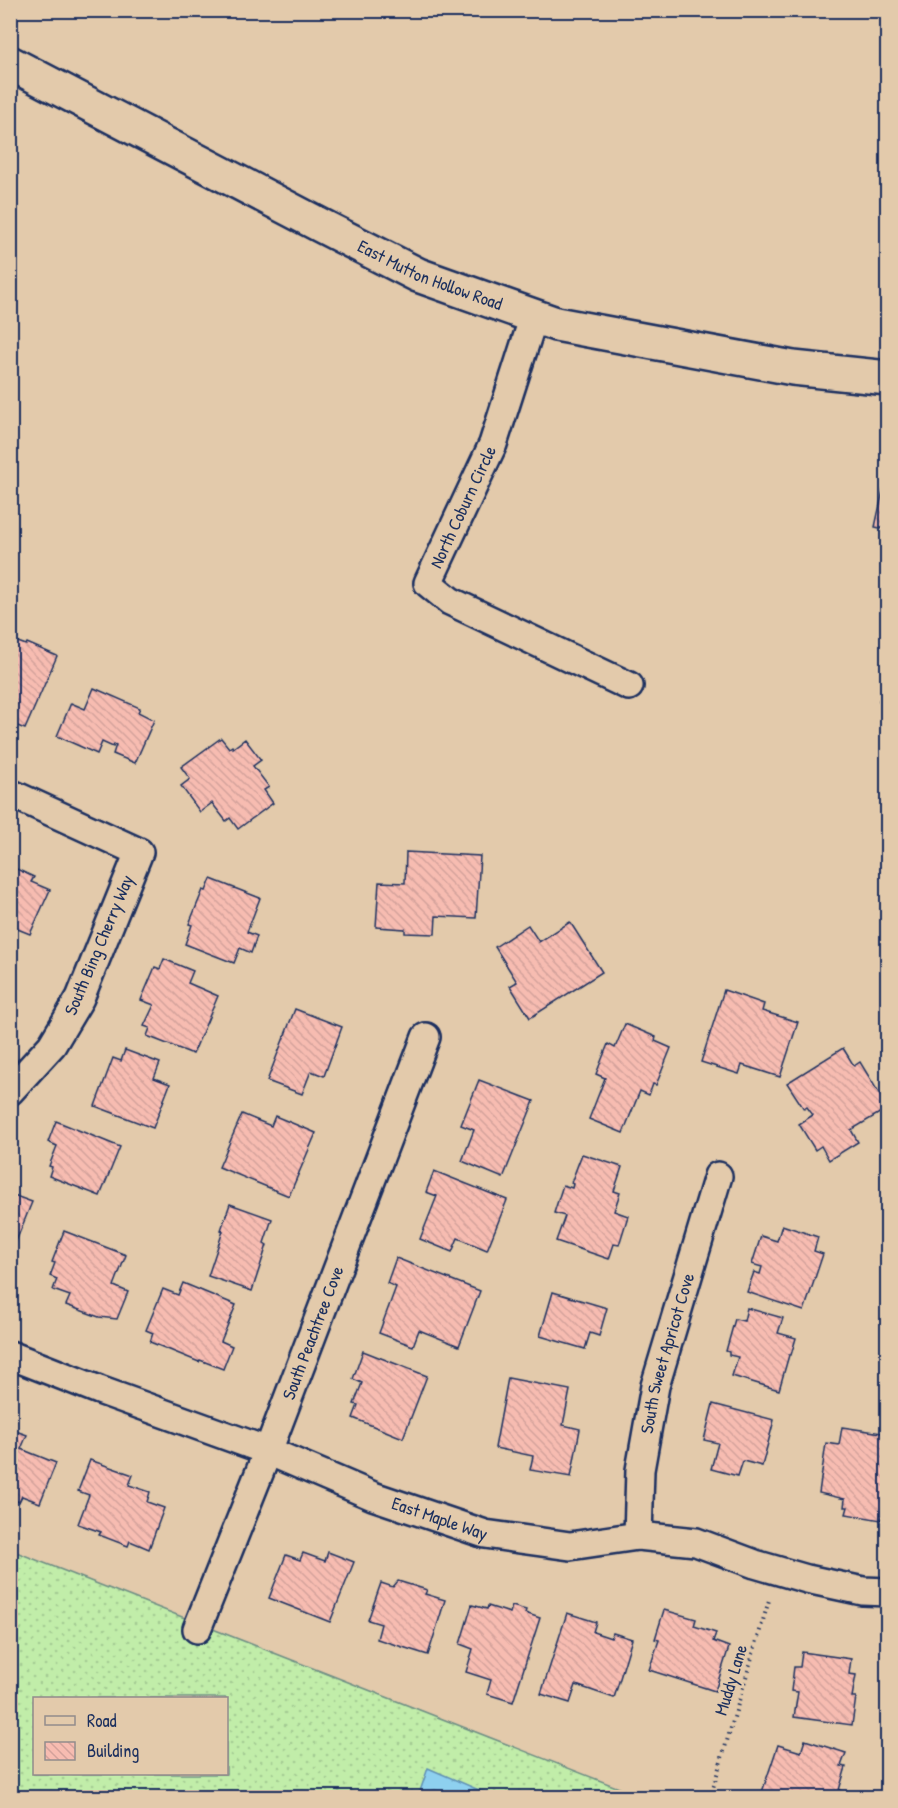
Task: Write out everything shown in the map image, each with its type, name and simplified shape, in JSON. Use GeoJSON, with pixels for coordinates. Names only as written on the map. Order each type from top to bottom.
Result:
{"type":"FeatureCollection","features":[{"type":"Feature","properties":{"kind":"street","name":"East Mutton Hollow Road"},"geometry":{"type":"LineString","coordinates":[[10,63],[418,275],[556,324],[793,368],[888,378]]}},
{"type":"Feature","properties":{"kind":"street","name":"North Coburn Circle"},"geometry":{"type":"LineString","coordinates":[[534,316],[493,444],[428,583],[450,601],[629,686]]}},
{"type":"Feature","properties":{"kind":"street","name":"South Bing Cherry Way"},"geometry":{"type":"LineString","coordinates":[[10,793],[139,852],[80,998],[52,1045],[10,1091]]}},
{"type":"Feature","properties":{"kind":"street","name":"South Peachtree Cove"},"geometry":{"type":"LineString","coordinates":[[197,1629],[268,1451],[426,1037]]}},
{"type":"Feature","properties":{"kind":"street","name":"South Sweet Apricot Cove"},"geometry":{"type":"LineString","coordinates":[[638,1536],[640,1470],[655,1386],[718,1176]]}},
{"type":"Feature","properties":{"kind":"street","name":"East Maple Way"},"geometry":{"type":"LineString","coordinates":[[10,1355],[268,1451],[373,1496],[485,1534],[570,1546],[638,1536],[696,1542],[807,1579],[863,1591],[888,1592]]}},
{"type":"Feature","properties":{"kind":"path","name":"Muddy Lane"},"geometry":{"type":"LineString","coordinates":[[710,1797],[778,1570]]}},
{"type":"Feature","properties":{"kind":"green space"},"geometry":{"type":"Polygon","coordinates":[[[11,1550],[642,1797],[11,1797],[11,1550]]]}},
{"type":"Feature","properties":{"kind":"water"},"geometry":{"type":"Polygon","coordinates":[[[428,1768],[495,1797],[418,1797],[428,1768]]]}},
{"type":"Feature","properties":{"kind":"building"},"geometry":{"type":"Polygon","coordinates":[[[886,477],[888,478],[888,530],[875,527],[886,477]]]}},
{"type":"Feature","properties":{"kind":"building"},"geometry":{"type":"Polygon","coordinates":[[[10,639],[26,645],[27,643],[57,656],[25,729],[10,723],[10,639]]]}},
{"type":"Feature","properties":{"kind":"building"},"geometry":{"type":"Polygon","coordinates":[[[94,688],[140,708],[138,712],[154,720],[135,763],[113,754],[116,745],[114,744],[113,747],[102,742],[97,754],[57,736],[71,703],[85,709],[94,688]]]}},
{"type":"Feature","properties":{"kind":"building"},"geometry":{"type":"Polygon","coordinates":[[[888,698],[888,736],[879,700],[888,698]]]}},
{"type":"Feature","properties":{"kind":"building"},"geometry":{"type":"Polygon","coordinates":[[[221,738],[229,748],[232,746],[233,748],[245,739],[261,760],[253,766],[269,787],[264,790],[273,803],[238,829],[230,818],[226,821],[212,803],[200,812],[181,786],[190,779],[181,767],[221,738]]]}},
{"type":"Feature","properties":{"kind":"building"},"geometry":{"type":"Polygon","coordinates":[[[406,852],[480,856],[476,918],[436,916],[435,934],[405,933],[405,929],[376,927],[379,882],[405,883],[406,852]]]}},
{"type":"Feature","properties":{"kind":"building"},"geometry":{"type":"Polygon","coordinates":[[[10,866],[34,877],[31,882],[50,890],[30,934],[10,926],[10,866]]]}},
{"type":"Feature","properties":{"kind":"building"},"geometry":{"type":"Polygon","coordinates":[[[211,879],[260,898],[247,932],[257,936],[251,953],[240,948],[234,963],[185,944],[192,925],[189,924],[203,890],[206,891],[211,879]]]}},
{"type":"Feature","properties":{"kind":"building"},"geometry":{"type":"Polygon","coordinates":[[[570,922],[602,972],[530,1018],[510,986],[517,982],[495,947],[528,925],[539,942],[570,922]]]}},
{"type":"Feature","properties":{"kind":"building"},"geometry":{"type":"Polygon","coordinates":[[[164,959],[193,971],[188,983],[218,996],[193,1054],[147,1036],[150,1028],[144,1026],[154,1005],[141,1000],[155,967],[160,969],[164,959]]]}},
{"type":"Feature","properties":{"kind":"building"},"geometry":{"type":"Polygon","coordinates":[[[724,990],[764,1004],[762,1011],[798,1022],[780,1077],[742,1065],[739,1074],[701,1062],[724,990]]]}},
{"type":"Feature","properties":{"kind":"building"},"geometry":{"type":"Polygon","coordinates":[[[295,1009],[342,1027],[324,1076],[311,1071],[302,1094],[267,1081],[295,1009]]]}},
{"type":"Feature","properties":{"kind":"building"},"geometry":{"type":"Polygon","coordinates":[[[625,1024],[656,1037],[655,1041],[671,1048],[656,1085],[653,1084],[649,1095],[640,1091],[623,1133],[589,1119],[605,1078],[596,1074],[608,1044],[615,1048],[625,1024]]]}},
{"type":"Feature","properties":{"kind":"building"},"geometry":{"type":"Polygon","coordinates":[[[843,1048],[854,1066],[860,1062],[888,1108],[851,1130],[858,1142],[829,1160],[821,1146],[815,1150],[799,1124],[813,1115],[807,1107],[804,1109],[787,1083],[843,1048]]]}},
{"type":"Feature","properties":{"kind":"building"},"geometry":{"type":"Polygon","coordinates":[[[125,1050],[160,1063],[154,1078],[170,1084],[153,1128],[95,1106],[113,1058],[121,1061],[125,1050]]]}},
{"type":"Feature","properties":{"kind":"building"},"geometry":{"type":"Polygon","coordinates":[[[479,1080],[534,1101],[503,1178],[462,1161],[474,1130],[461,1125],[479,1080]]]}},
{"type":"Feature","properties":{"kind":"building"},"geometry":{"type":"Polygon","coordinates":[[[242,1114],[271,1126],[275,1116],[316,1133],[289,1196],[219,1167],[242,1114]]]}},
{"type":"Feature","properties":{"kind":"building"},"geometry":{"type":"Polygon","coordinates":[[[56,1121],[120,1147],[100,1196],[49,1176],[52,1167],[49,1166],[57,1146],[48,1142],[56,1121]]]}},
{"type":"Feature","properties":{"kind":"building"},"geometry":{"type":"Polygon","coordinates":[[[582,1154],[622,1167],[614,1191],[620,1193],[614,1211],[628,1216],[619,1245],[614,1244],[609,1259],[556,1241],[565,1216],[554,1213],[563,1185],[572,1188],[571,1183],[582,1154]]]}},
{"type":"Feature","properties":{"kind":"building"},"geometry":{"type":"Polygon","coordinates":[[[434,1171],[507,1200],[487,1250],[458,1238],[452,1252],[420,1239],[437,1196],[426,1192],[434,1171]]]}},
{"type":"Feature","properties":{"kind":"building"},"geometry":{"type":"Polygon","coordinates":[[[10,1194],[32,1202],[10,1256],[10,1194]]]}},
{"type":"Feature","properties":{"kind":"building"},"geometry":{"type":"Polygon","coordinates":[[[230,1204],[272,1219],[264,1243],[267,1245],[252,1291],[208,1276],[230,1204]]]}},
{"type":"Feature","properties":{"kind":"building"},"geometry":{"type":"Polygon","coordinates":[[[782,1225],[818,1237],[814,1251],[823,1254],[804,1311],[747,1292],[754,1272],[760,1274],[762,1267],[752,1264],[761,1236],[777,1241],[782,1225]]]}},
{"type":"Feature","properties":{"kind":"building"},"geometry":{"type":"Polygon","coordinates":[[[64,1231],[126,1255],[114,1286],[128,1292],[117,1319],[99,1317],[66,1305],[70,1296],[53,1290],[57,1279],[50,1276],[55,1263],[52,1262],[64,1231]]]}},
{"type":"Feature","properties":{"kind":"building"},"geometry":{"type":"Polygon","coordinates":[[[396,1258],[480,1291],[459,1346],[419,1330],[413,1346],[379,1333],[396,1287],[387,1283],[396,1258]]]}},
{"type":"Feature","properties":{"kind":"building"},"geometry":{"type":"Polygon","coordinates":[[[183,1283],[236,1305],[221,1341],[232,1346],[223,1369],[150,1342],[153,1333],[146,1330],[163,1289],[178,1295],[183,1283]]]}},
{"type":"Feature","properties":{"kind":"building"},"geometry":{"type":"Polygon","coordinates":[[[553,1292],[607,1308],[599,1336],[590,1333],[585,1349],[540,1336],[553,1292]]]}},
{"type":"Feature","properties":{"kind":"building"},"geometry":{"type":"Polygon","coordinates":[[[747,1308],[783,1318],[778,1333],[796,1338],[779,1390],[732,1376],[738,1357],[729,1355],[726,1351],[735,1319],[744,1321],[747,1308]]]}},
{"type":"Feature","properties":{"kind":"building"},"geometry":{"type":"Polygon","coordinates":[[[363,1351],[427,1376],[403,1438],[353,1418],[358,1405],[354,1404],[362,1383],[353,1379],[363,1351]]]}},
{"type":"Feature","properties":{"kind":"building"},"geometry":{"type":"Polygon","coordinates":[[[508,1378],[570,1390],[563,1425],[580,1429],[571,1477],[530,1470],[533,1456],[495,1448],[508,1378]]]}},
{"type":"Feature","properties":{"kind":"building"},"geometry":{"type":"Polygon","coordinates":[[[713,1404],[774,1420],[762,1466],[743,1461],[738,1476],[711,1469],[718,1443],[704,1440],[713,1404]]]}},
{"type":"Feature","properties":{"kind":"building"},"geometry":{"type":"Polygon","coordinates":[[[842,1427],[888,1434],[888,1474],[881,1520],[846,1514],[848,1507],[844,1507],[845,1499],[819,1493],[826,1443],[839,1445],[842,1427]]]}},
{"type":"Feature","properties":{"kind":"building"},"geometry":{"type":"Polygon","coordinates":[[[10,1429],[27,1435],[21,1449],[56,1463],[40,1503],[22,1496],[19,1502],[10,1498],[10,1429]]]}},
{"type":"Feature","properties":{"kind":"building"},"geometry":{"type":"Polygon","coordinates":[[[90,1460],[133,1475],[129,1485],[150,1492],[147,1502],[164,1508],[149,1549],[130,1541],[128,1546],[99,1535],[101,1532],[78,1524],[89,1495],[78,1491],[90,1460]]]}},
{"type":"Feature","properties":{"kind":"building"},"geometry":{"type":"Polygon","coordinates":[[[328,1552],[354,1562],[330,1622],[269,1598],[286,1555],[300,1560],[303,1553],[325,1561],[328,1552]]]}},
{"type":"Feature","properties":{"kind":"building"},"geometry":{"type":"Polygon","coordinates":[[[398,1581],[427,1590],[425,1594],[445,1600],[428,1655],[377,1639],[381,1624],[368,1620],[381,1583],[393,1587],[398,1581]]]}},
{"type":"Feature","properties":{"kind":"building"},"geometry":{"type":"Polygon","coordinates":[[[472,1605],[487,1609],[488,1606],[510,1613],[512,1606],[526,1610],[525,1613],[540,1618],[513,1702],[487,1694],[491,1680],[466,1672],[473,1649],[460,1644],[472,1605]]]}},
{"type":"Feature","properties":{"kind":"building"},"geometry":{"type":"Polygon","coordinates":[[[664,1610],[696,1619],[694,1626],[716,1633],[713,1641],[729,1647],[715,1691],[649,1670],[659,1640],[655,1639],[664,1610]]]}},
{"type":"Feature","properties":{"kind":"building"},"geometry":{"type":"Polygon","coordinates":[[[567,1613],[596,1622],[593,1632],[611,1638],[613,1633],[632,1639],[614,1698],[576,1685],[570,1703],[541,1694],[567,1613]]]}},
{"type":"Feature","properties":{"kind":"building"},"geometry":{"type":"Polygon","coordinates":[[[802,1652],[851,1659],[849,1674],[856,1675],[852,1697],[856,1697],[852,1725],[794,1717],[798,1692],[791,1691],[794,1667],[800,1667],[802,1652]]]}},
{"type":"Feature","properties":{"kind":"building"},"geometry":{"type":"Polygon","coordinates":[[[805,1740],[846,1753],[841,1766],[846,1767],[839,1790],[844,1792],[842,1798],[760,1798],[778,1745],[801,1752],[805,1740]]]}}]}
